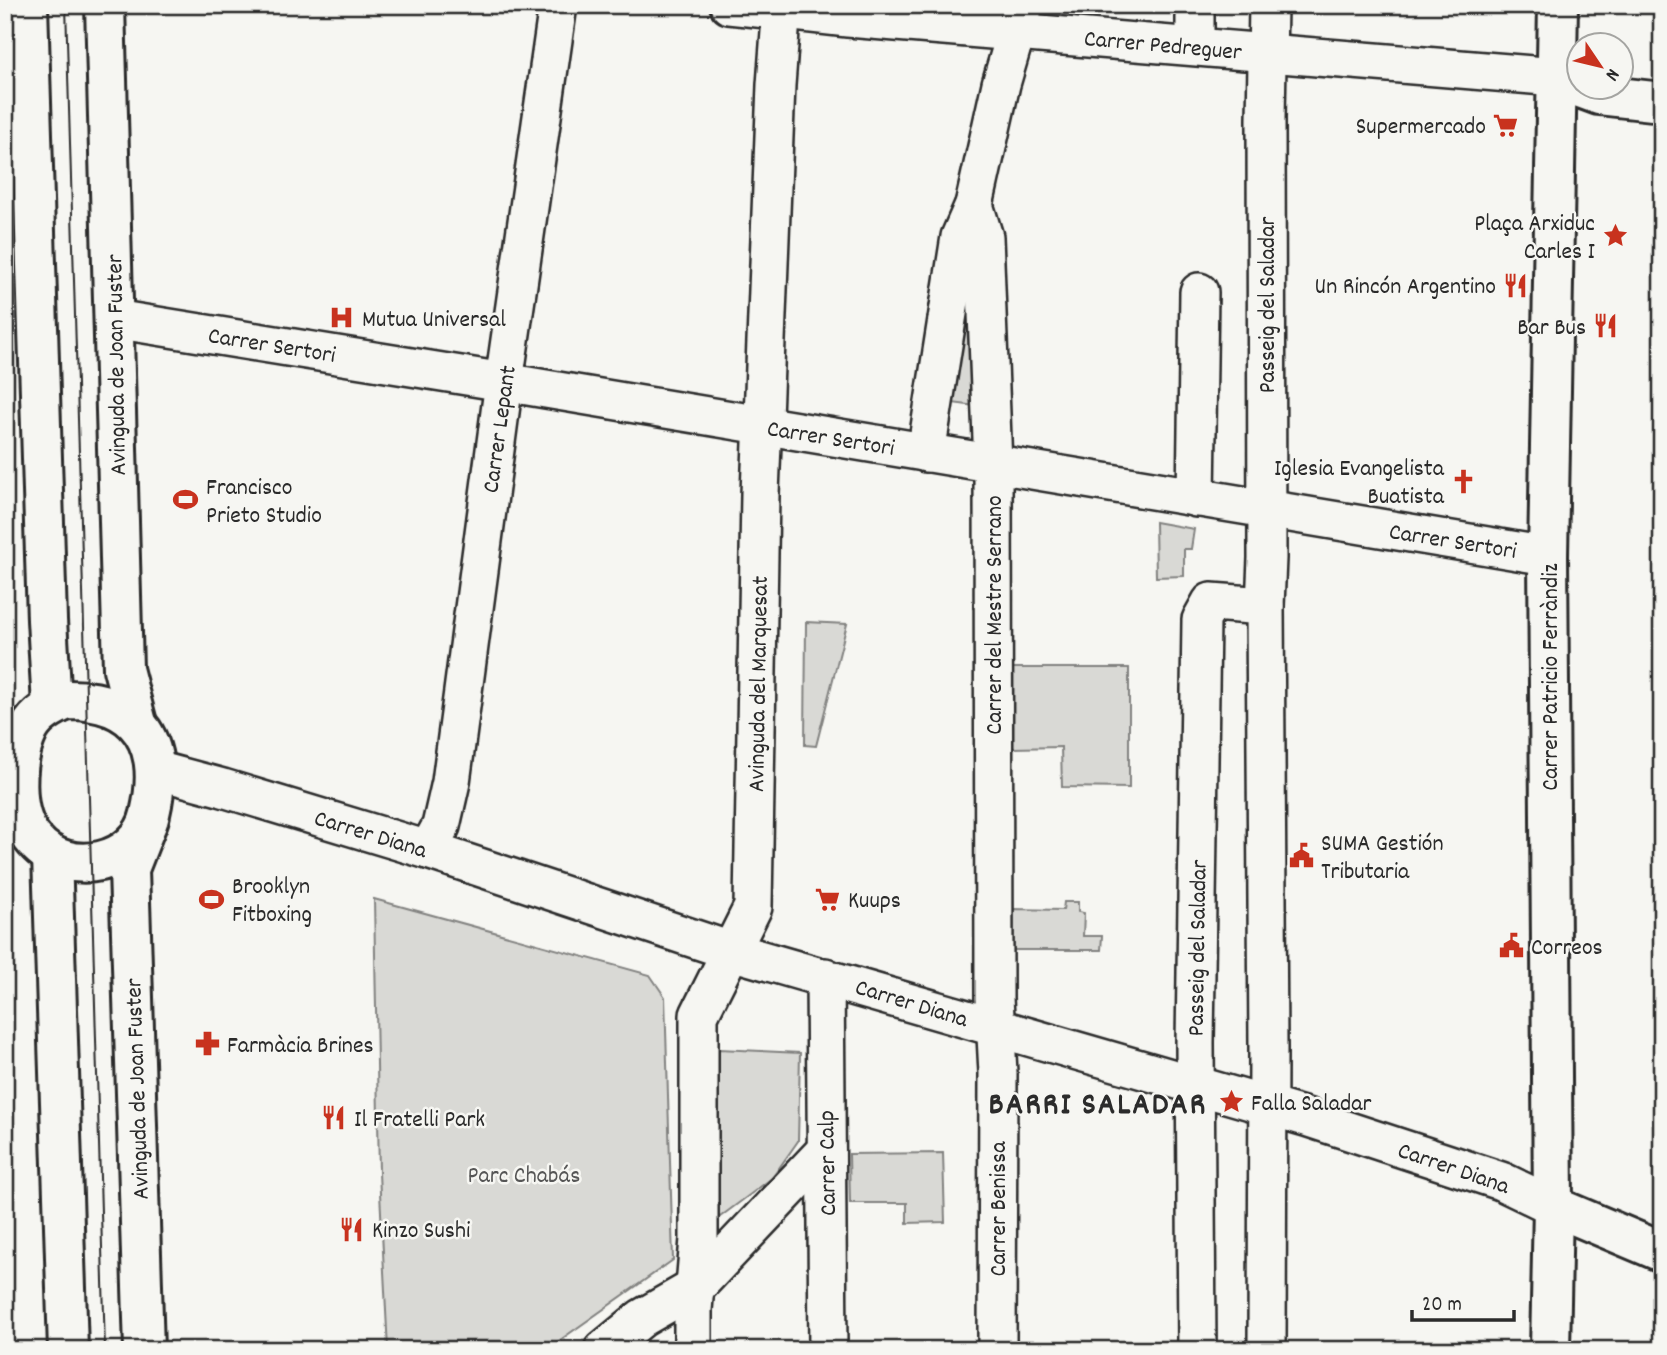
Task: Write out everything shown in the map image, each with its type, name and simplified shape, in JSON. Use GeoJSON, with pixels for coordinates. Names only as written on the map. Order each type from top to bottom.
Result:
{"type":"FeatureCollection","features":[{"type":"Feature","properties":{"kind":"main road"},"geometry":{"type":"LineString","coordinates":[[28,5],[52,706]]}},
{"type":"Feature","properties":{"kind":"main road","name":"Avinguda de Joan Fuster"},"geometry":{"type":"LineString","coordinates":[[105,5],[123,670],[137,723]]}},
{"type":"Feature","properties":{"kind":"main road","name":"Carrer Patricio Ferràndiz"},"geometry":{"type":"LineString","coordinates":[[1558,5],[1566,50]]}},
{"type":"Feature","properties":{"kind":"main road"},"geometry":{"type":"LineString","coordinates":[[1636,99],[1662,102]]}},
{"type":"Feature","properties":{"kind":"main road","name":"Carrer Patricio Ferràndiz"},"geometry":{"type":"LineString","coordinates":[[1550,1350],[1553,1206],[1548,556],[1571,102]]}},
{"type":"Feature","properties":{"kind":"main road"},"geometry":{"type":"LineString","coordinates":[[67,700],[87,700],[109,705],[137,723],[150,749],[156,770],[154,799],[144,831],[127,850],[113,859],[92,864],[52,855],[42,849],[27,832],[12,776],[30,728],[38,717],[52,706],[67,700]]}},
{"type":"Feature","properties":{"kind":"main road","name":"Avinguda de Joan Fuster"},"geometry":{"type":"LineString","coordinates":[[144,831],[129,869],[144,1350]]}},
{"type":"Feature","properties":{"kind":"main road"},"geometry":{"type":"LineString","coordinates":[[52,855],[68,1350]]}},
{"type":"Feature","properties":{"kind":"main road","name":"Carrer Diana"},"geometry":{"type":"LineString","coordinates":[[1553,1206],[1662,1252]]}},
{"type":"Feature","properties":{"kind":"street","name":"Carrer Lepant"},"geometry":{"type":"LineString","coordinates":[[429,850],[441,826],[451,782],[558,5]]}},
{"type":"Feature","properties":{"kind":"street","name":"Carrer Pedreguer"},"geometry":{"type":"LineString","coordinates":[[729,5],[782,7],[848,18],[1021,18],[1195,46],[1566,83]]}},
{"type":"Feature","properties":{"kind":"street"},"geometry":{"type":"LineString","coordinates":[[1195,5],[1195,46]]}},
{"type":"Feature","properties":{"kind":"street","name":"Passeig del Saladar"},"geometry":{"type":"LineString","coordinates":[[1267,1350],[1265,606],[1268,5]]}},
{"type":"Feature","properties":{"kind":"street","name":"Avinguda del Marquesat"},"geometry":{"type":"LineString","coordinates":[[693,1350],[693,1310],[699,1239],[699,1015],[753,907],[763,426],[776,85],[782,7]]}},
{"type":"Feature","properties":{"kind":"street","name":"Carrer del Mestre Serrano"},"geometry":{"type":"LineString","coordinates":[[926,453],[960,237],[974,205],[1001,84],[1021,18]]}},
{"type":"Feature","properties":{"kind":"street","name":"Carrer del Mestre Serrano"},"geometry":{"type":"LineString","coordinates":[[974,205],[984,237],[993,464],[995,1027]]}},
{"type":"Feature","properties":{"kind":"street"},"geometry":{"type":"LineString","coordinates":[[1196,498],[1199,292]]}},
{"type":"Feature","properties":{"kind":"street","name":"Carrer Sertori"},"geometry":{"type":"LineString","coordinates":[[114,319],[1548,556]]}},
{"type":"Feature","properties":{"kind":"street","name":"Passeig del Saladar"},"geometry":{"type":"LineString","coordinates":[[1198,1350],[1198,1153],[1195,1086],[1200,620],[1211,602],[1265,606]]}},
{"type":"Feature","properties":{"kind":"street","name":"Carrer Diana"},"geometry":{"type":"LineString","coordinates":[[156,770],[429,850],[731,951],[1306,1117],[1501,1181],[1553,1206]]}},
{"type":"Feature","properties":{"kind":"street","name":"Carrer Calp"},"geometry":{"type":"LineString","coordinates":[[825,976],[828,1350]]}},
{"type":"Feature","properties":{"kind":"street","name":"Carrer Benissa"},"geometry":{"type":"LineString","coordinates":[[995,1027],[998,1073],[997,1350]]}},
{"type":"Feature","properties":{"kind":"street"},"geometry":{"type":"LineString","coordinates":[[603,1350],[642,1318],[696,1287],[826,1150]]}},
{"type":"Feature","properties":{"kind":"green space"},"geometry":{"type":"Polygon","coordinates":[[[972,243],[976,406],[952,403],[972,243]]]}},
{"type":"Feature","properties":{"kind":"green space"},"geometry":{"type":"Polygon","coordinates":[[[1155,522],[1194,529],[1191,549],[1184,549],[1184,576],[1156,577],[1155,522]]]}},
{"type":"Feature","properties":{"kind":"green space"},"geometry":{"type":"Polygon","coordinates":[[[806,622],[847,624],[816,746],[805,745],[806,622]]]}},
{"type":"Feature","properties":{"kind":"green space"},"geometry":{"type":"Polygon","coordinates":[[[1012,668],[1129,668],[1129,788],[1062,787],[1061,747],[1012,748],[1012,668]]]}},
{"type":"Feature","properties":{"kind":"green space","name":"Parc Chabás"},"geometry":{"type":"Polygon","coordinates":[[[374,899],[650,975],[665,997],[673,1260],[546,1350],[388,1350],[379,1173],[374,899]]]}},
{"type":"Feature","properties":{"kind":"green space"},"geometry":{"type":"Polygon","coordinates":[[[1064,902],[1078,902],[1078,912],[1084,913],[1083,936],[1102,936],[1101,950],[1011,950],[1012,909],[1063,910],[1064,902]]]}},
{"type":"Feature","properties":{"kind":"green space"},"geometry":{"type":"Polygon","coordinates":[[[719,1049],[800,1053],[798,1141],[772,1178],[712,1223],[719,1049]]]}},
{"type":"Feature","properties":{"kind":"green space"},"geometry":{"type":"Polygon","coordinates":[[[943,1153],[945,1222],[907,1223],[907,1203],[850,1203],[849,1154],[943,1153]]]}},
{"type":"Feature","properties":{"kind":"tram line"},"geometry":{"type":"LineString","coordinates":[[66,5],[105,1350]]}},
{"type":"Feature","properties":{"kind":"place","name":"Supermercado"},"geometry":{"type":"Point","coordinates":[1506,125]}},
{"type":"Feature","properties":{"kind":"place","name":"Plaça Arxiduc Carles I"},"geometry":{"type":"Point","coordinates":[1615,236]}},
{"type":"Feature","properties":{"kind":"place","name":"Un Rincón Argentino"},"geometry":{"type":"Point","coordinates":[1516,285]}},
{"type":"Feature","properties":{"kind":"place","name":"Mutua Universal"},"geometry":{"type":"Point","coordinates":[342,318]}},
{"type":"Feature","properties":{"kind":"place","name":"Bar Bus"},"geometry":{"type":"Point","coordinates":[1606,326]}},
{"type":"Feature","properties":{"kind":"place","name":"Iglesia Evangelista Buatista"},"geometry":{"type":"Point","coordinates":[1464,481]}},
{"type":"Feature","properties":{"kind":"place","name":"Francisco Prieto Studio"},"geometry":{"type":"Point","coordinates":[186,500]}},
{"type":"Feature","properties":{"kind":"place","name":"SUMA Gestión Tributaria"},"geometry":{"type":"Point","coordinates":[1301,856]}},
{"type":"Feature","properties":{"kind":"place","name":"Brooklyn Fitboxing"},"geometry":{"type":"Point","coordinates":[212,899]}},
{"type":"Feature","properties":{"kind":"place","name":"Kuups"},"geometry":{"type":"Point","coordinates":[828,899]}},
{"type":"Feature","properties":{"kind":"place","name":"Correos"},"geometry":{"type":"Point","coordinates":[1511,946]}},
{"type":"Feature","properties":{"kind":"place","name":"Farmàcia Brines"},"geometry":{"type":"Point","coordinates":[207,1044]}},
{"type":"Feature","properties":{"kind":"place","name":"Falla Saladar"},"geometry":{"type":"Point","coordinates":[1231,1102]}},
{"type":"Feature","properties":{"kind":"place","name":"Il Fratelli Park"},"geometry":{"type":"Point","coordinates":[334,1118]}},
{"type":"Feature","properties":{"kind":"place","name":"Kinzo Sushi"},"geometry":{"type":"Point","coordinates":[352,1229]}},
{"type":"Feature","properties":{"kind":"district","name":"BARRI SALADAR"},"geometry":{"type":"Point","coordinates":[1098,1102]}}]}
